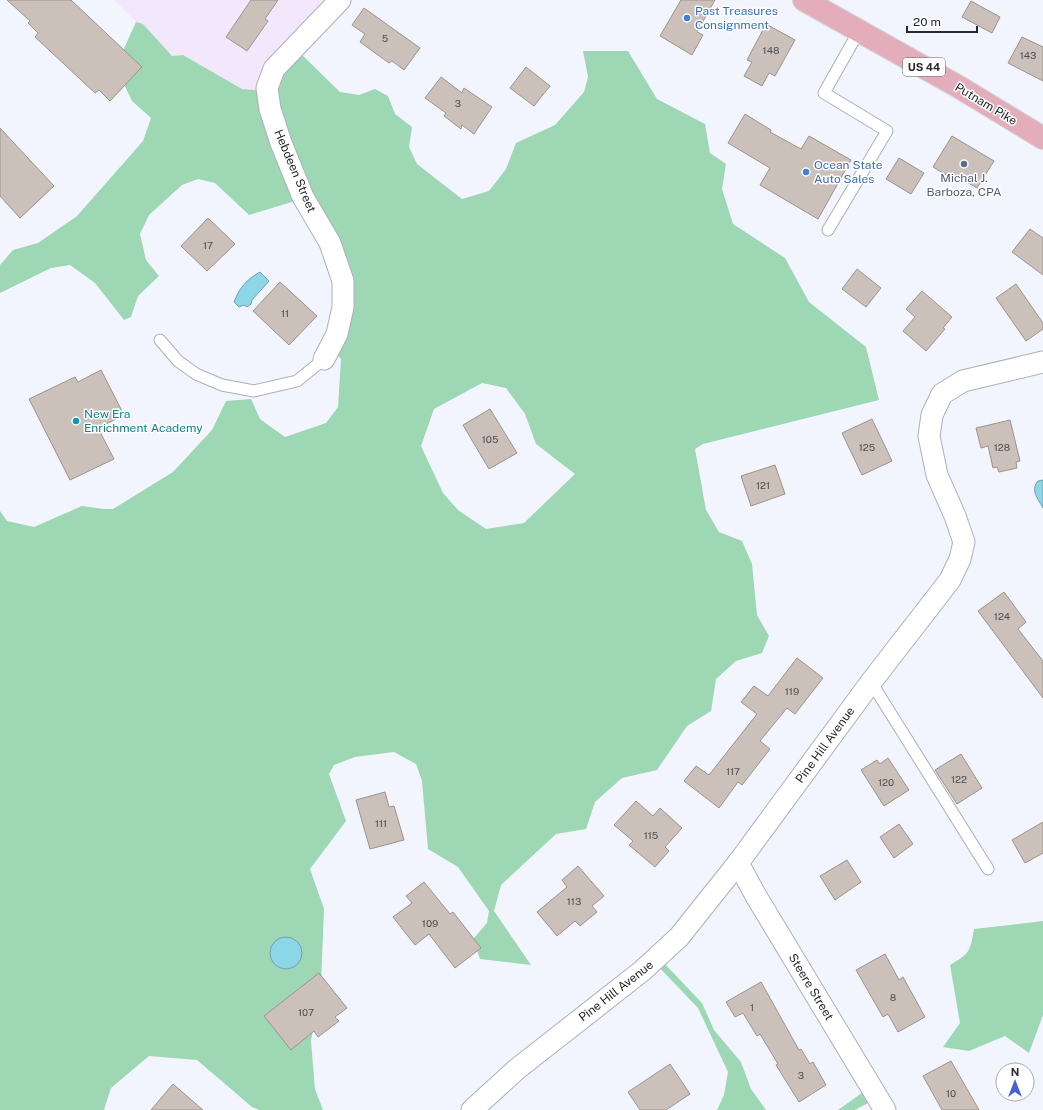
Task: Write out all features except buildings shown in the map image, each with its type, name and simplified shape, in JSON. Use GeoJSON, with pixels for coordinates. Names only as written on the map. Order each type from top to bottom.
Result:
{"type":"FeatureCollection","features":[{"type":"Feature","properties":{"kind":"main road","name":"Putnam Pike"},"geometry":{"type":"LineString","coordinates":[[804,0],[959,87],[1043,138]]}},
{"type":"Feature","properties":{"kind":"street","name":"Hebdeen Street"},"geometry":{"type":"LineString","coordinates":[[324,359],[337,334],[343,307],[343,281],[330,243],[303,197],[281,144],[270,109],[267,88],[274,69],[340,0]]}},
{"type":"Feature","properties":{"kind":"street","name":"Pine Hill Avenue"},"geometry":{"type":"LineString","coordinates":[[472,1110],[517,1069],[642,971],[679,938],[738,863],[871,682],[950,580],[960,559],[964,542],[955,516],[937,475],[929,436],[932,415],[942,394],[963,381],[1043,362]]}},
{"type":"Feature","properties":{"kind":"street","name":"Steere Street"},"geometry":{"type":"LineString","coordinates":[[738,863],[756,896],[885,1110]]}},
{"type":"Feature","properties":{"kind":"lane"},"geometry":{"type":"LineString","coordinates":[[828,230],[887,130],[824,93],[859,31]]}},
{"type":"Feature","properties":{"kind":"lane"},"geometry":{"type":"LineString","coordinates":[[160,340],[178,361],[196,374],[222,384],[254,391],[297,381],[324,359]]}},
{"type":"Feature","properties":{"kind":"lane"},"geometry":{"type":"LineString","coordinates":[[871,682],[988,869]]}},
{"type":"Feature","properties":{"kind":"shaded area"},"geometry":{"type":"Polygon","coordinates":[[[114,0],[337,0],[267,91],[242,89],[183,55],[172,56],[143,24],[136,22],[114,0]]]}},
{"type":"Feature","properties":{"kind":"green space"},"geometry":{"type":"Polygon","coordinates":[[[136,22],[143,24],[172,56],[183,55],[242,89],[267,91],[296,49],[340,92],[359,95],[375,89],[388,96],[395,114],[412,127],[409,147],[417,164],[462,199],[489,191],[506,169],[516,143],[555,125],[584,92],[588,77],[583,51],[628,51],[657,99],[705,124],[710,153],[726,164],[722,189],[733,224],[785,258],[809,302],[866,347],[879,400],[703,444],[695,449],[706,510],[719,532],[742,541],[752,564],[757,615],[769,636],[762,653],[736,661],[716,679],[711,711],[687,726],[657,770],[622,778],[595,802],[586,829],[556,834],[501,885],[494,911],[531,965],[480,959],[473,939],[487,923],[489,911],[458,867],[428,849],[422,781],[416,764],[394,752],[355,757],[334,765],[329,774],[346,821],[310,869],[324,909],[321,983],[311,1041],[315,1089],[323,1110],[259,1110],[252,1107],[197,1060],[149,1056],[111,1088],[104,1110],[0,1110],[0,511],[7,521],[34,527],[82,506],[113,509],[173,472],[212,430],[226,401],[251,399],[260,419],[285,437],[326,423],[338,407],[341,359],[328,344],[344,306],[305,198],[249,215],[215,183],[198,179],[182,185],[149,215],[140,234],[146,260],[159,276],[138,296],[131,317],[124,320],[95,283],[70,265],[51,268],[0,293],[0,265],[13,250],[38,243],[77,216],[143,141],[151,118],[132,101],[122,80],[120,57],[136,22]],[[482,383],[434,409],[421,446],[443,493],[458,510],[486,529],[524,523],[575,474],[536,444],[525,414],[506,388],[482,383]]]}},
{"type":"Feature","properties":{"kind":"green space"},"geometry":{"type":"Polygon","coordinates":[[[1043,921],[1043,1015],[1029,1053],[1005,1036],[969,1051],[943,1047],[960,1023],[950,965],[962,958],[968,951],[974,929],[1043,921]]]}},
{"type":"Feature","properties":{"kind":"green space"},"geometry":{"type":"Polygon","coordinates":[[[654,962],[663,962],[702,1003],[714,1030],[741,1062],[751,1089],[766,1110],[717,1110],[724,1095],[728,1072],[698,1008],[654,962]]]}},
{"type":"Feature","properties":{"kind":"green space"},"geometry":{"type":"Polygon","coordinates":[[[866,1090],[868,1103],[855,1110],[838,1110],[866,1090]]]}},
{"type":"Feature","properties":{"kind":"water"},"geometry":{"type":"Polygon","coordinates":[[[260,272],[269,281],[252,300],[251,304],[247,307],[244,305],[239,307],[234,302],[239,292],[247,281],[260,272]]]}},
{"type":"Feature","properties":{"kind":"water"},"geometry":{"type":"Polygon","coordinates":[[[1043,480],[1043,508],[1037,498],[1035,488],[1038,481],[1043,480]]]}},
{"type":"Feature","properties":{"kind":"water"},"geometry":{"type":"Polygon","coordinates":[[[286,937],[295,940],[299,944],[302,953],[299,962],[295,966],[286,969],[277,966],[273,962],[270,953],[273,944],[277,940],[286,937]]]}},
{"type":"Feature","properties":{"kind":"place","name":"Past Treasures Consignment"},"geometry":{"type":"Point","coordinates":[687,18]}},
{"type":"Feature","properties":{"kind":"place","name":"Michal J. Barboza, CPA"},"geometry":{"type":"Point","coordinates":[964,164]}},
{"type":"Feature","properties":{"kind":"place","name":"Ocean State Auto Sales"},"geometry":{"type":"Point","coordinates":[806,172]}},
{"type":"Feature","properties":{"kind":"place","name":"New Era Enrichment Academy"},"geometry":{"type":"Point","coordinates":[76,421]}}]}
